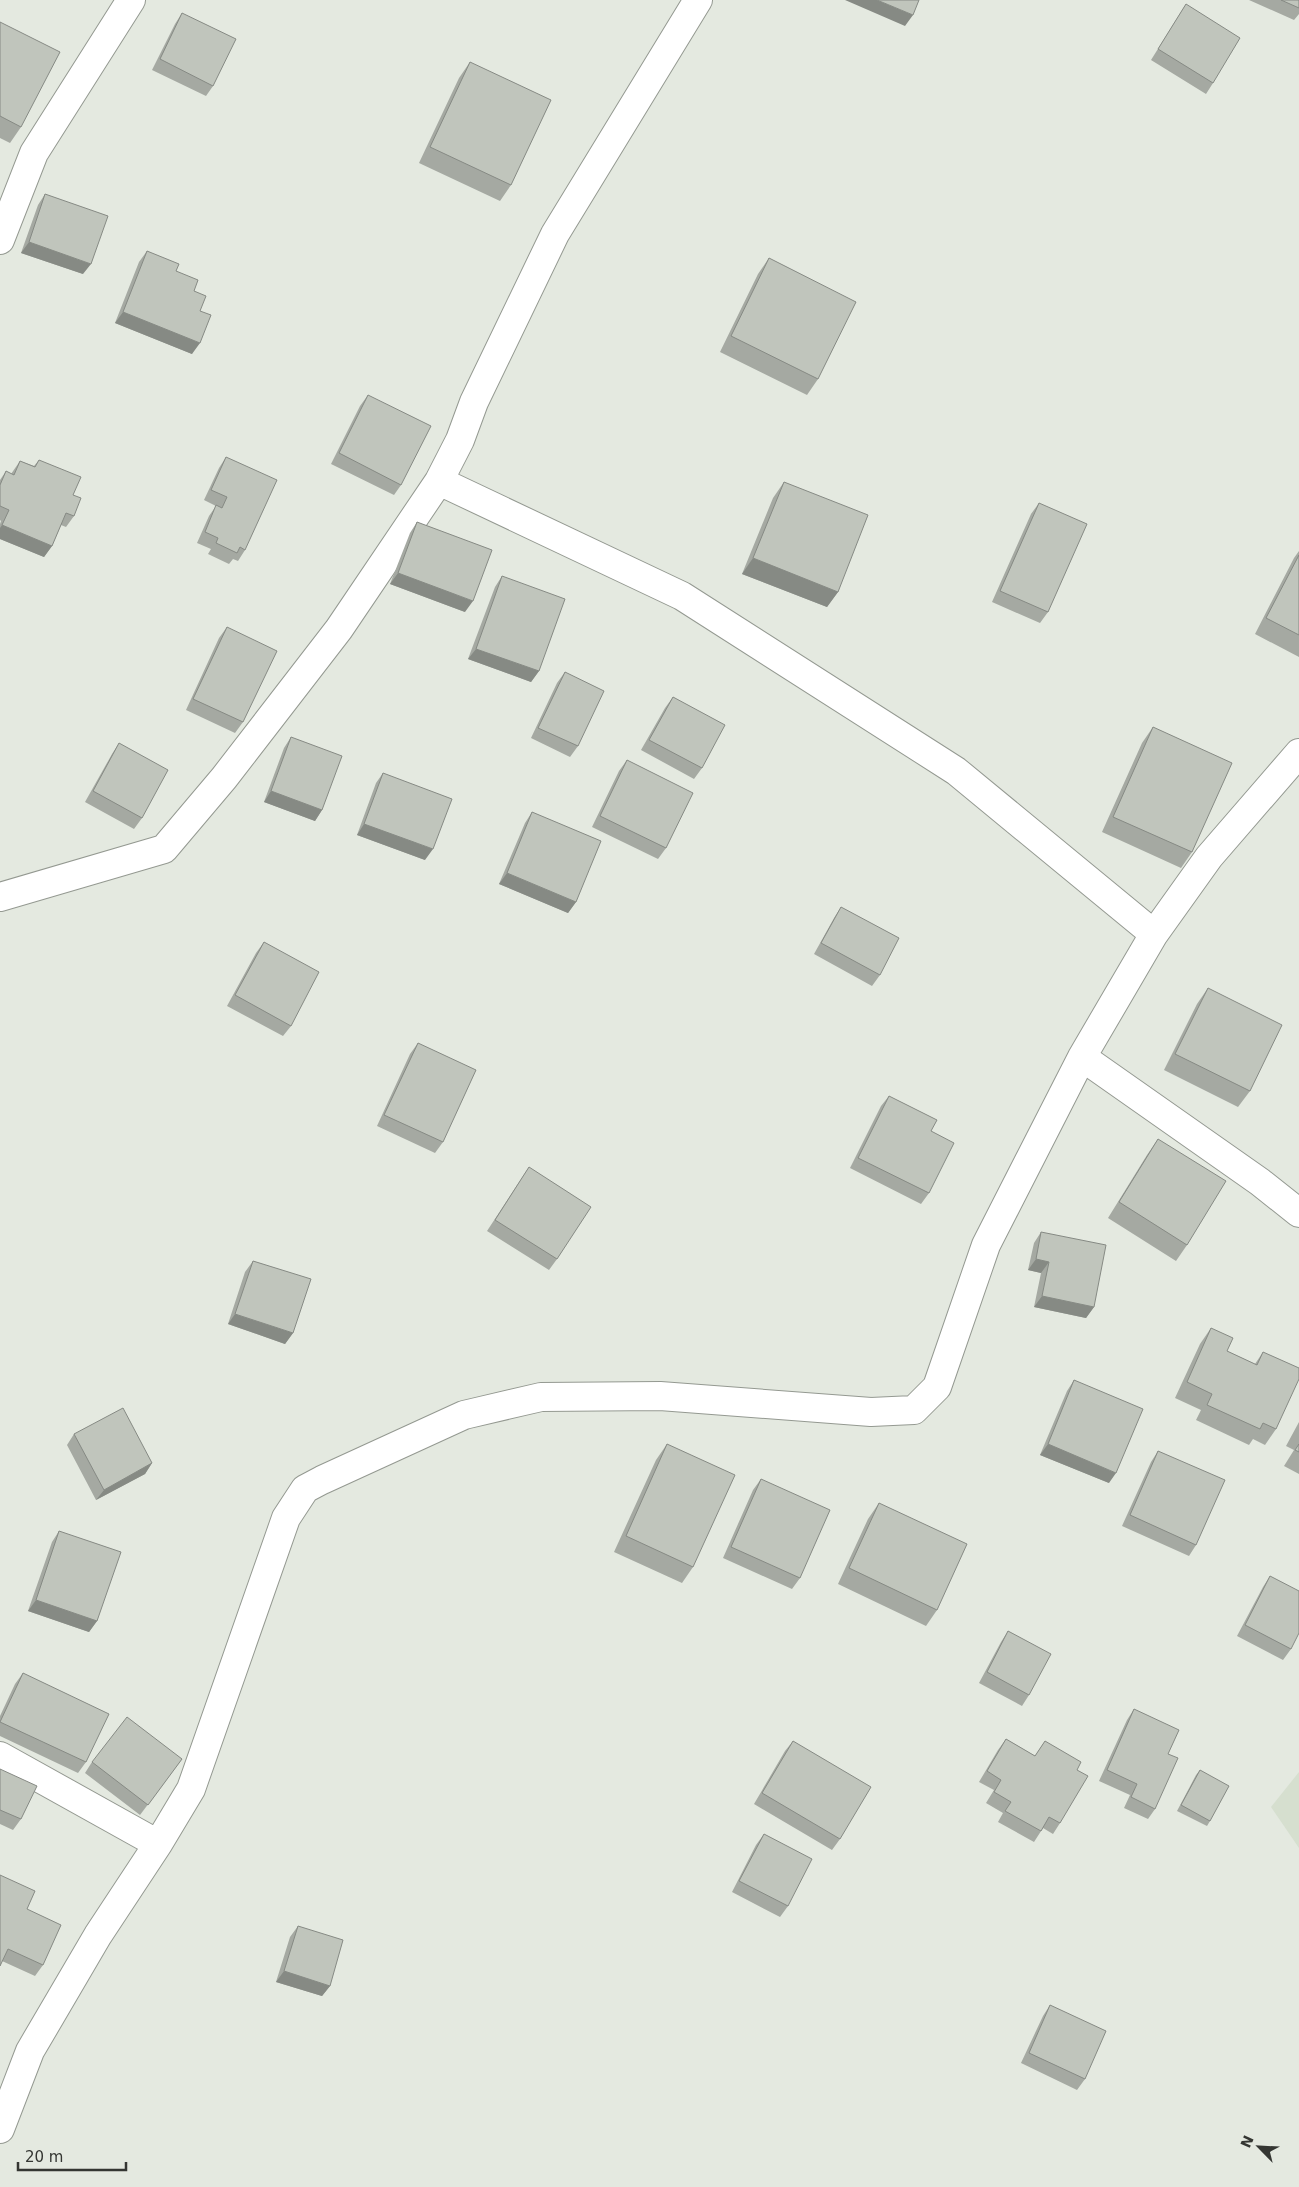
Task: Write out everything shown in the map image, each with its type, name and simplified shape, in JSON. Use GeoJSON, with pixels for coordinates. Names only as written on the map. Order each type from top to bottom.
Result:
{"type":"FeatureCollection","features":[{"type":"Feature","properties":{"kind":"street"},"geometry":{"type":"LineString","coordinates":[[0,240],[34,153],[131,0]]}},
{"type":"Feature","properties":{"kind":"street"},"geometry":{"type":"LineString","coordinates":[[0,897],[164,850],[224,778],[339,629],[439,481],[460,440],[474,402],[555,234],[698,0]]}},
{"type":"Feature","properties":{"kind":"street"},"geometry":{"type":"LineString","coordinates":[[439,481],[691,601],[956,771],[1154,934]]}},
{"type":"Feature","properties":{"kind":"street"},"geometry":{"type":"LineString","coordinates":[[0,2129],[30,2051],[98,1935],[158,1844],[191,1789],[286,1518],[304,1490],[464,1416],[541,1397],[660,1396],[871,1412],[914,1410],[937,1387],[986,1245],[1082,1058],[1154,934],[1209,857],[1299,753]]}},
{"type":"Feature","properties":{"kind":"street"},"geometry":{"type":"LineString","coordinates":[[1082,1058],[1260,1182],[1299,1213]]}},
{"type":"Feature","properties":{"kind":"street"},"geometry":{"type":"LineString","coordinates":[[0,1756],[158,1844]]}},
{"type":"Feature","properties":{"kind":"shaded area"},"geometry":{"type":"Polygon","coordinates":[[[1299,1772],[1299,1848],[1271,1807],[1299,1772]]]}},
{"type":"Feature","properties":{"kind":"building"},"geometry":{"type":"Polygon","coordinates":[[[877,0],[919,0],[913,15],[877,0]]]}},
{"type":"Feature","properties":{"kind":"building"},"geometry":{"type":"Polygon","coordinates":[[[1281,0],[1299,0],[1299,8],[1281,0]]]}},
{"type":"Feature","properties":{"kind":"building"},"geometry":{"type":"Polygon","coordinates":[[[1186,4],[1240,38],[1213,83],[1158,49],[1186,4]]]}},
{"type":"Feature","properties":{"kind":"building"},"geometry":{"type":"Polygon","coordinates":[[[182,13],[236,39],[213,86],[160,59],[182,13]]]}},
{"type":"Feature","properties":{"kind":"building"},"geometry":{"type":"Polygon","coordinates":[[[0,22],[60,52],[21,127],[0,116],[0,22]]]}},
{"type":"Feature","properties":{"kind":"building"},"geometry":{"type":"Polygon","coordinates":[[[470,62],[551,100],[511,185],[430,147],[470,62]]]}},
{"type":"Feature","properties":{"kind":"building"},"geometry":{"type":"Polygon","coordinates":[[[45,194],[108,216],[91,264],[29,242],[45,194]]]}},
{"type":"Feature","properties":{"kind":"building"},"geometry":{"type":"Polygon","coordinates":[[[147,251],[179,264],[176,271],[198,280],[194,291],[206,296],[200,311],[211,315],[200,343],[123,312],[147,251]]]}},
{"type":"Feature","properties":{"kind":"building"},"geometry":{"type":"Polygon","coordinates":[[[769,258],[856,302],[818,379],[731,336],[769,258]]]}},
{"type":"Feature","properties":{"kind":"building"},"geometry":{"type":"Polygon","coordinates":[[[368,395],[431,426],[401,485],[339,453],[368,395]]]}},
{"type":"Feature","properties":{"kind":"building"},"geometry":{"type":"Polygon","coordinates":[[[226,457],[277,480],[245,550],[240,547],[237,553],[216,543],[218,538],[205,532],[216,505],[222,508],[227,497],[211,490],[226,457]]]}},
{"type":"Feature","properties":{"kind":"building"},"geometry":{"type":"Polygon","coordinates":[[[39,460],[81,477],[73,495],[81,498],[74,516],[66,513],[52,546],[2,525],[9,510],[0,506],[0,485],[6,471],[14,475],[20,461],[35,467],[39,460]]]}},
{"type":"Feature","properties":{"kind":"building"},"geometry":{"type":"Polygon","coordinates":[[[784,482],[868,515],[838,592],[753,558],[784,482]]]}},
{"type":"Feature","properties":{"kind":"building"},"geometry":{"type":"Polygon","coordinates":[[[1039,503],[1087,524],[1048,612],[1000,591],[1039,503]]]}},
{"type":"Feature","properties":{"kind":"building"},"geometry":{"type":"Polygon","coordinates":[[[417,522],[492,550],[473,601],[398,573],[417,522]]]}},
{"type":"Feature","properties":{"kind":"building"},"geometry":{"type":"Polygon","coordinates":[[[1299,555],[1299,635],[1266,618],[1299,555]]]}},
{"type":"Feature","properties":{"kind":"building"},"geometry":{"type":"Polygon","coordinates":[[[502,576],[565,599],[539,671],[476,649],[502,576]]]}},
{"type":"Feature","properties":{"kind":"building"},"geometry":{"type":"Polygon","coordinates":[[[227,627],[277,651],[243,722],[193,699],[227,627]]]}},
{"type":"Feature","properties":{"kind":"building"},"geometry":{"type":"Polygon","coordinates":[[[565,672],[604,691],[578,746],[538,728],[565,672]]]}},
{"type":"Feature","properties":{"kind":"building"},"geometry":{"type":"Polygon","coordinates":[[[673,697],[725,725],[702,768],[649,740],[673,697]]]}},
{"type":"Feature","properties":{"kind":"building"},"geometry":{"type":"Polygon","coordinates":[[[1153,727],[1232,763],[1192,852],[1113,817],[1153,727]]]}},
{"type":"Feature","properties":{"kind":"building"},"geometry":{"type":"Polygon","coordinates":[[[291,737],[342,756],[322,810],[271,791],[291,737]]]}},
{"type":"Feature","properties":{"kind":"building"},"geometry":{"type":"Polygon","coordinates":[[[119,743],[168,770],[142,818],[93,791],[119,743]]]}},
{"type":"Feature","properties":{"kind":"building"},"geometry":{"type":"Polygon","coordinates":[[[627,760],[693,793],[666,848],[600,816],[627,760]]]}},
{"type":"Feature","properties":{"kind":"building"},"geometry":{"type":"Polygon","coordinates":[[[383,773],[452,799],[433,849],[364,824],[383,773]]]}},
{"type":"Feature","properties":{"kind":"building"},"geometry":{"type":"Polygon","coordinates":[[[532,812],[601,841],[576,902],[507,873],[532,812]]]}},
{"type":"Feature","properties":{"kind":"building"},"geometry":{"type":"Polygon","coordinates":[[[841,907],[899,938],[880,975],[821,943],[841,907]]]}},
{"type":"Feature","properties":{"kind":"building"},"geometry":{"type":"Polygon","coordinates":[[[264,942],[319,972],[291,1026],[235,995],[264,942]]]}},
{"type":"Feature","properties":{"kind":"building"},"geometry":{"type":"Polygon","coordinates":[[[1208,988],[1282,1025],[1250,1091],[1175,1054],[1208,988]]]}},
{"type":"Feature","properties":{"kind":"building"},"geometry":{"type":"Polygon","coordinates":[[[418,1043],[476,1070],[443,1142],[384,1115],[418,1043]]]}},
{"type":"Feature","properties":{"kind":"building"},"geometry":{"type":"Polygon","coordinates":[[[889,1096],[937,1120],[931,1131],[954,1143],[929,1193],[858,1158],[889,1096]]]}},
{"type":"Feature","properties":{"kind":"building"},"geometry":{"type":"Polygon","coordinates":[[[1158,1139],[1226,1181],[1187,1245],[1119,1202],[1158,1139]]]}},
{"type":"Feature","properties":{"kind":"building"},"geometry":{"type":"Polygon","coordinates":[[[529,1167],[591,1207],[557,1259],[495,1220],[529,1167]]]}},
{"type":"Feature","properties":{"kind":"building"},"geometry":{"type":"Polygon","coordinates":[[[1041,1232],[1106,1245],[1094,1307],[1042,1296],[1049,1262],[1036,1259],[1041,1232]]]}},
{"type":"Feature","properties":{"kind":"building"},"geometry":{"type":"Polygon","coordinates":[[[253,1261],[311,1279],[293,1333],[235,1314],[253,1261]]]}},
{"type":"Feature","properties":{"kind":"building"},"geometry":{"type":"Polygon","coordinates":[[[1211,1328],[1233,1338],[1227,1351],[1257,1365],[1263,1352],[1299,1368],[1299,1379],[1276,1429],[1263,1423],[1260,1429],[1207,1405],[1212,1394],[1187,1382],[1211,1328]]]}},
{"type":"Feature","properties":{"kind":"building"},"geometry":{"type":"Polygon","coordinates":[[[1074,1380],[1143,1409],[1116,1473],[1048,1444],[1074,1380]]]}},
{"type":"Feature","properties":{"kind":"building"},"geometry":{"type":"Polygon","coordinates":[[[123,1408],[152,1463],[104,1490],[74,1434],[123,1408]]]}},
{"type":"Feature","properties":{"kind":"building"},"geometry":{"type":"Polygon","coordinates":[[[667,1444],[735,1475],[693,1567],[626,1536],[667,1444]]]}},
{"type":"Feature","properties":{"kind":"building"},"geometry":{"type":"Polygon","coordinates":[[[1299,1444],[1299,1452],[1295,1450],[1299,1444]]]}},
{"type":"Feature","properties":{"kind":"building"},"geometry":{"type":"Polygon","coordinates":[[[1158,1451],[1225,1480],[1196,1545],[1130,1515],[1158,1451]]]}},
{"type":"Feature","properties":{"kind":"building"},"geometry":{"type":"Polygon","coordinates":[[[761,1479],[830,1510],[800,1578],[731,1547],[761,1479]]]}},
{"type":"Feature","properties":{"kind":"building"},"geometry":{"type":"Polygon","coordinates":[[[879,1503],[967,1544],[937,1610],[849,1568],[879,1503]]]}},
{"type":"Feature","properties":{"kind":"building"},"geometry":{"type":"Polygon","coordinates":[[[59,1531],[121,1552],[97,1621],[36,1600],[59,1531]]]}},
{"type":"Feature","properties":{"kind":"building"},"geometry":{"type":"Polygon","coordinates":[[[1270,1576],[1299,1591],[1299,1633],[1291,1649],[1245,1625],[1270,1576]]]}},
{"type":"Feature","properties":{"kind":"building"},"geometry":{"type":"Polygon","coordinates":[[[1008,1631],[1051,1654],[1029,1695],[987,1672],[1008,1631]]]}},
{"type":"Feature","properties":{"kind":"building"},"geometry":{"type":"Polygon","coordinates":[[[23,1673],[109,1714],[86,1762],[0,1722],[23,1673]]]}},
{"type":"Feature","properties":{"kind":"building"},"geometry":{"type":"Polygon","coordinates":[[[1134,1709],[1179,1730],[1168,1754],[1178,1758],[1155,1809],[1131,1797],[1137,1784],[1107,1770],[1134,1709]]]}},
{"type":"Feature","properties":{"kind":"building"},"geometry":{"type":"Polygon","coordinates":[[[127,1717],[182,1759],[148,1805],[92,1762],[127,1717]]]}},
{"type":"Feature","properties":{"kind":"building"},"geometry":{"type":"Polygon","coordinates":[[[1006,1739],[1035,1756],[1045,1741],[1081,1762],[1077,1770],[1088,1776],[1060,1823],[1049,1817],[1041,1831],[1005,1811],[1011,1802],[994,1792],[1001,1780],[987,1771],[1006,1739]]]}},
{"type":"Feature","properties":{"kind":"building"},"geometry":{"type":"Polygon","coordinates":[[[793,1741],[871,1787],[840,1839],[762,1793],[793,1741]]]}},
{"type":"Feature","properties":{"kind":"building"},"geometry":{"type":"Polygon","coordinates":[[[0,1769],[37,1786],[21,1819],[0,1810],[0,1769]]]}},
{"type":"Feature","properties":{"kind":"building"},"geometry":{"type":"Polygon","coordinates":[[[1200,1770],[1229,1786],[1210,1821],[1181,1805],[1200,1770]]]}},
{"type":"Feature","properties":{"kind":"building"},"geometry":{"type":"Polygon","coordinates":[[[764,1834],[812,1859],[788,1906],[739,1881],[764,1834]]]}},
{"type":"Feature","properties":{"kind":"building"},"geometry":{"type":"Polygon","coordinates":[[[0,1875],[35,1891],[27,1909],[61,1925],[43,1965],[8,1949],[0,1966],[0,1875]]]}},
{"type":"Feature","properties":{"kind":"building"},"geometry":{"type":"Polygon","coordinates":[[[298,1926],[343,1940],[330,1986],[284,1971],[298,1926]]]}},
{"type":"Feature","properties":{"kind":"building"},"geometry":{"type":"Polygon","coordinates":[[[1050,2005],[1106,2031],[1085,2079],[1029,2053],[1050,2005]]]}}]}
